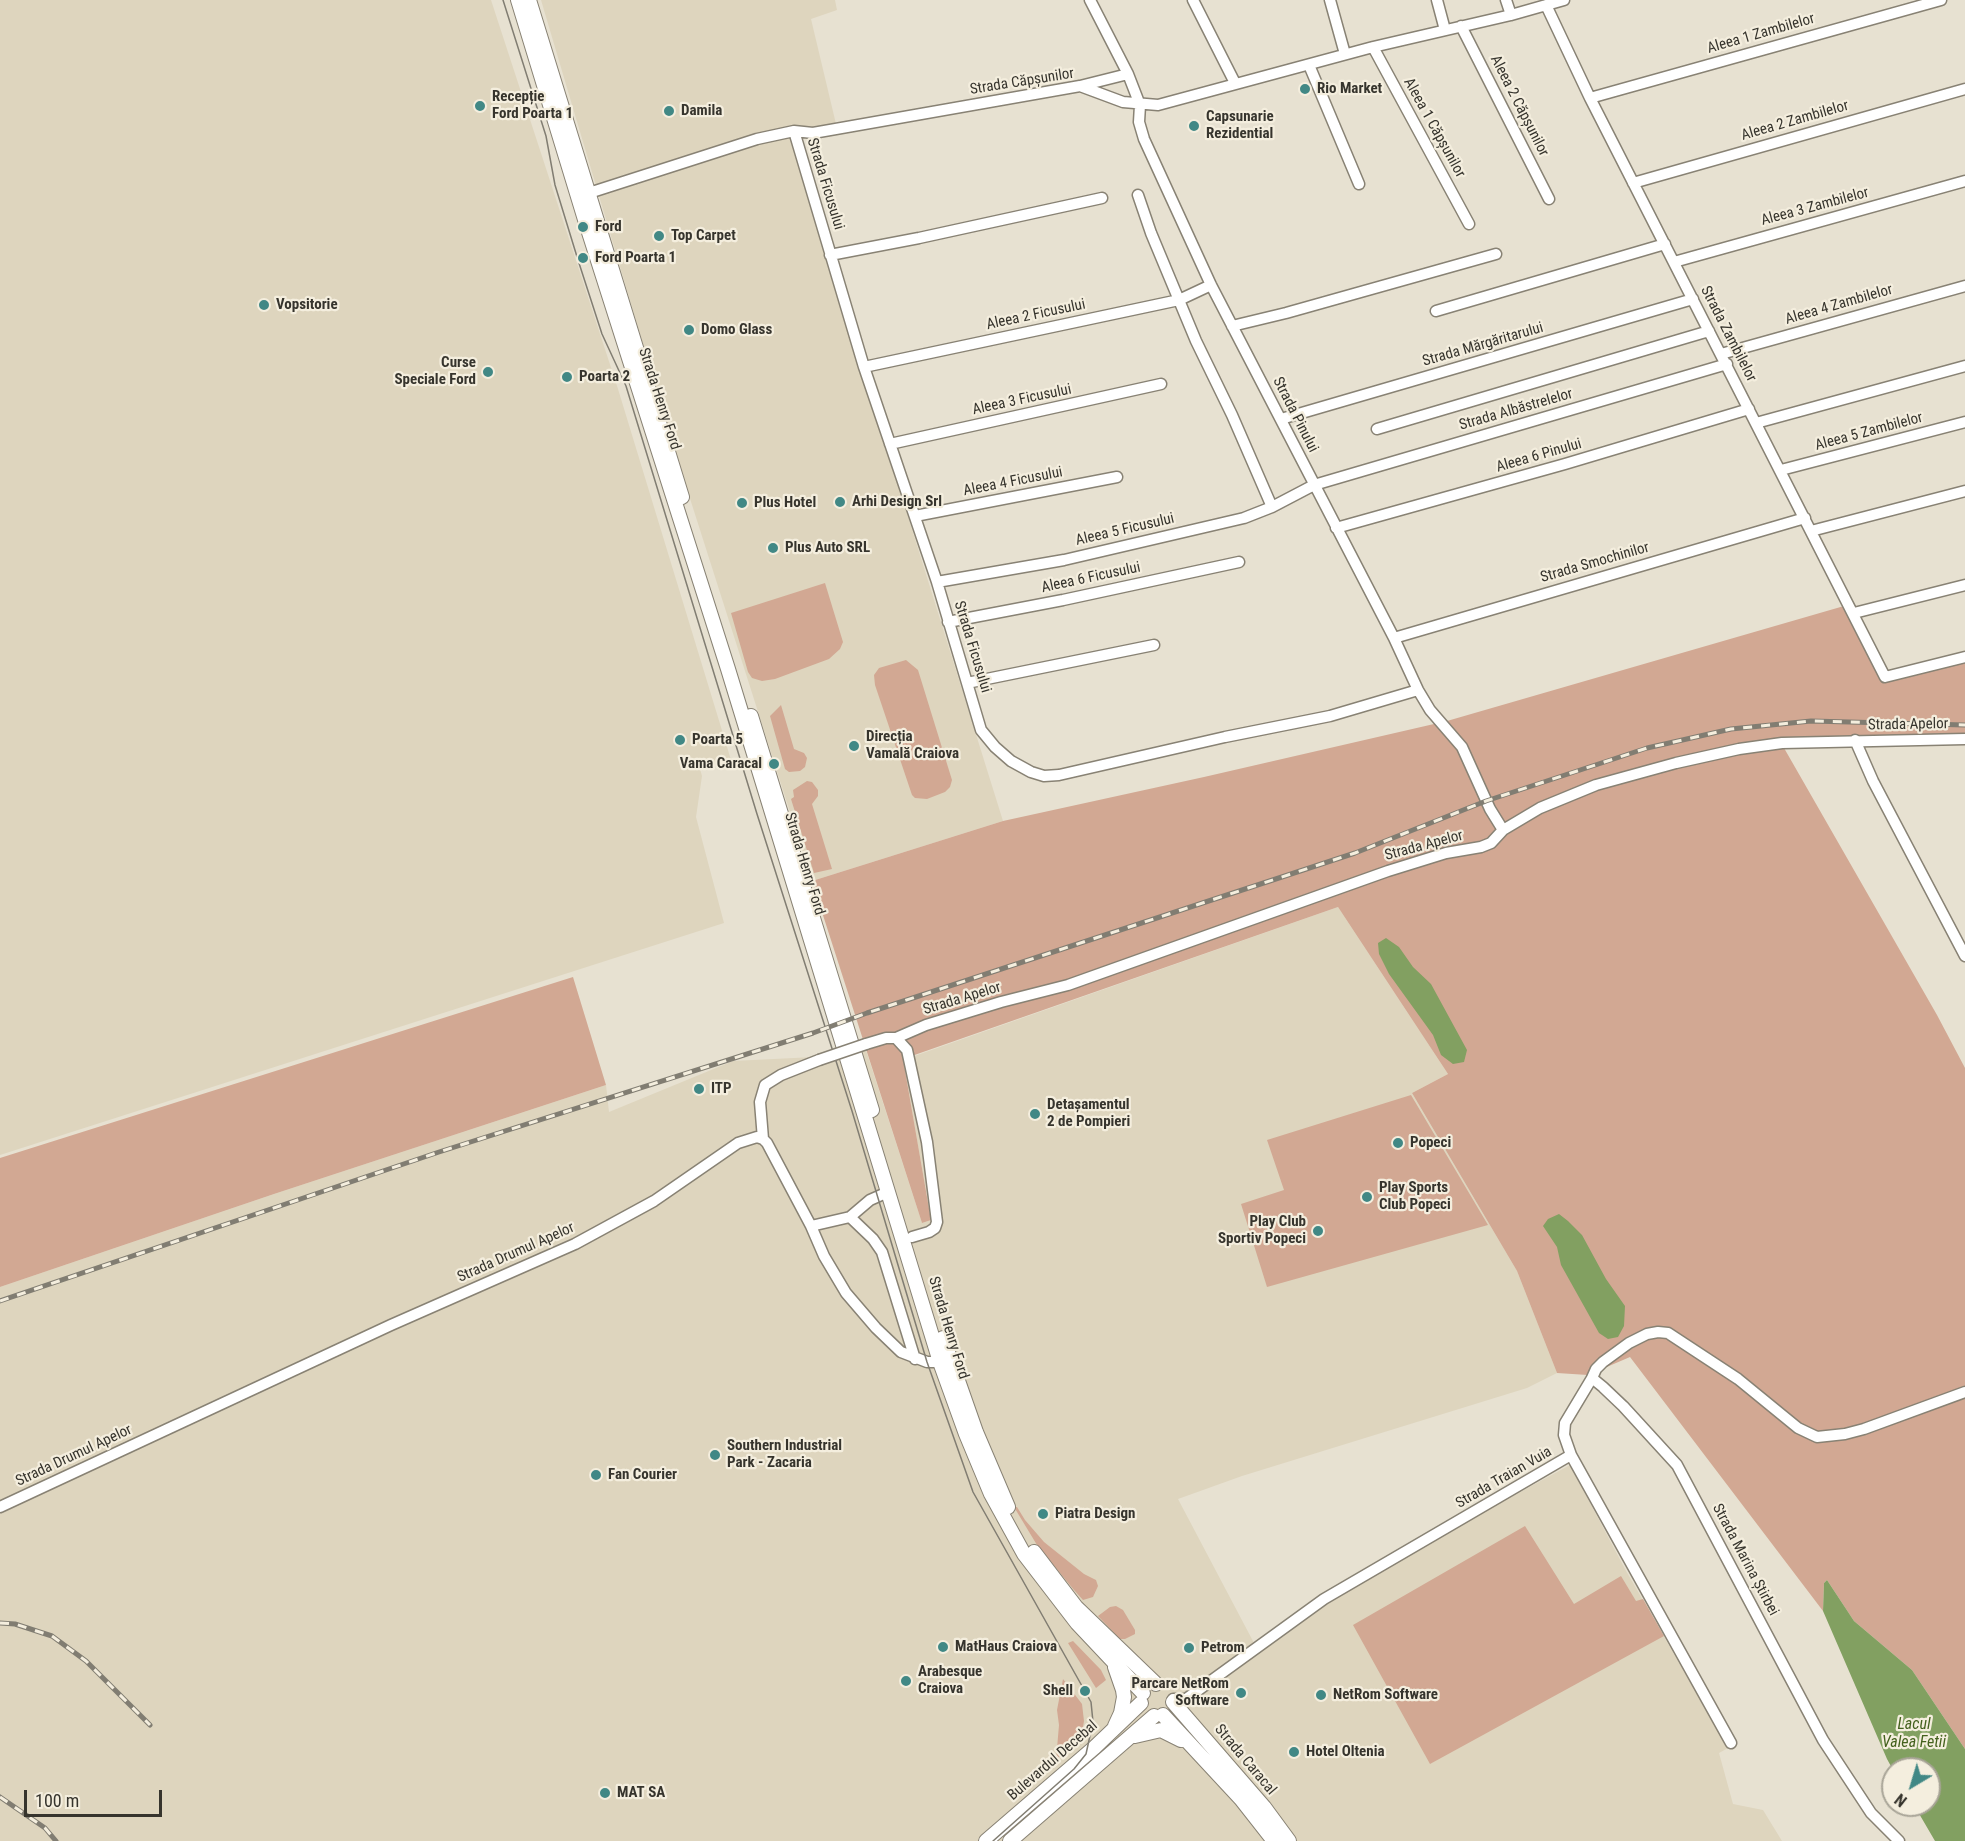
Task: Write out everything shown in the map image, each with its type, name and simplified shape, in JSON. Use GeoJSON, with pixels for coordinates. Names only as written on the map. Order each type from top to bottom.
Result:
{"type":"FeatureCollection","features":[{"type":"Feature","properties":{"kind":"main road","name":"Strada Henry Ford"},"geometry":{"type":"LineString","coordinates":[[518,0],[586,223],[728,669],[940,1362],[978,1465],[1004,1520],[1024,1554],[1077,1623],[1110,1658],[1142,1698]]}},
{"type":"Feature","properties":{"kind":"main road","name":"Strada Henry Ford"},"geometry":{"type":"LineString","coordinates":[[529,0],[912,1238],[976,1432],[1000,1492],[1032,1550],[1076,1606],[1156,1684]]}},
{"type":"Feature","properties":{"kind":"main road"},"geometry":{"type":"LineString","coordinates":[[1110,1658],[1123,1690],[1122,1708],[1112,1731]]}},
{"type":"Feature","properties":{"kind":"main road"},"geometry":{"type":"LineString","coordinates":[[1010,1841],[1133,1737],[1159,1716],[1168,1712],[1173,1700],[1168,1689],[1156,1684],[1146,1688],[1142,1698],[1146,1712],[1159,1716]]}},
{"type":"Feature","properties":{"kind":"main road","name":"Bulevardul Decebal"},"geometry":{"type":"LineString","coordinates":[[986,1841],[1112,1731],[1142,1698]]}},
{"type":"Feature","properties":{"kind":"main road","name":"Strada Caracal"},"geometry":{"type":"LineString","coordinates":[[1173,1700],[1264,1807],[1289,1841]]}},
{"type":"Feature","properties":{"kind":"main road","name":"Strada Caracal"},"geometry":{"type":"LineString","coordinates":[[1159,1716],[1241,1799],[1274,1841]]}},
{"type":"Feature","properties":{"kind":"main road"},"geometry":{"type":"LineString","coordinates":[[1133,1737],[1161,1730],[1174,1735],[1201,1756]]}},
{"type":"Feature","properties":{"kind":"street","name":"Strada Pinului"},"geometry":{"type":"LineString","coordinates":[[1090,0],[1128,74],[1140,105],[1139,122],[1144,139],[1211,285],[1394,638],[1418,690],[1430,710],[1462,747],[1490,809],[1503,830]]}},
{"type":"Feature","properties":{"kind":"street"},"geometry":{"type":"LineString","coordinates":[[1193,0],[1235,83]]}},
{"type":"Feature","properties":{"kind":"street"},"geometry":{"type":"LineString","coordinates":[[1329,0],[1345,54]]}},
{"type":"Feature","properties":{"kind":"street"},"geometry":{"type":"LineString","coordinates":[[1437,0],[1445,30]]}},
{"type":"Feature","properties":{"kind":"street"},"geometry":{"type":"LineString","coordinates":[[1506,0],[1511,15]]}},
{"type":"Feature","properties":{"kind":"street","name":"Strada Căpșunilor"},"geometry":{"type":"LineString","coordinates":[[589,193],[757,139],[794,131],[813,133],[1080,86],[1123,102],[1158,105],[1345,54],[1511,15],[1564,0]]}},
{"type":"Feature","properties":{"kind":"street","name":"Aleea 1 Zambilelor"},"geometry":{"type":"LineString","coordinates":[[1590,98],[1941,0]]}},
{"type":"Feature","properties":{"kind":"street","name":"Strada Zambilelor"},"geometry":{"type":"LineString","coordinates":[[1546,5],[1590,98],[1885,677],[1965,657]]}},
{"type":"Feature","properties":{"kind":"street","name":"Aleea 2 Căpșunilor"},"geometry":{"type":"LineString","coordinates":[[1461,26],[1549,199]]}},
{"type":"Feature","properties":{"kind":"street","name":"Aleea 1 Căpșunilor"},"geometry":{"type":"LineString","coordinates":[[1373,47],[1469,224]]}},
{"type":"Feature","properties":{"kind":"street"},"geometry":{"type":"LineString","coordinates":[[1309,65],[1359,184]]}},
{"type":"Feature","properties":{"kind":"street"},"geometry":{"type":"LineString","coordinates":[[1080,86],[1128,74]]}},
{"type":"Feature","properties":{"kind":"street","name":"Aleea 2 Zambilelor"},"geometry":{"type":"LineString","coordinates":[[1633,183],[1965,89]]}},
{"type":"Feature","properties":{"kind":"street","name":"Strada Ficusului"},"geometry":{"type":"LineString","coordinates":[[794,131],[864,367],[915,516],[981,729],[995,747],[1011,761],[1044,776],[1059,775],[1225,737],[1330,716],[1418,690]]}},
{"type":"Feature","properties":{"kind":"street","name":"Aleea 3 Zambilelor"},"geometry":{"type":"LineString","coordinates":[[1674,262],[1965,182]]}},
{"type":"Feature","properties":{"kind":"street"},"geometry":{"type":"LineString","coordinates":[[1138,195],[1179,300],[1272,507]]}},
{"type":"Feature","properties":{"kind":"street"},"geometry":{"type":"LineString","coordinates":[[830,255],[1102,198]]}},
{"type":"Feature","properties":{"kind":"street"},"geometry":{"type":"LineString","coordinates":[[1436,311],[1665,244]]}},
{"type":"Feature","properties":{"kind":"street"},"geometry":{"type":"LineString","coordinates":[[1232,326],[1496,254]]}},
{"type":"Feature","properties":{"kind":"street","name":"Aleea 2 Ficusului"},"geometry":{"type":"LineString","coordinates":[[864,367],[1179,300],[1211,285]]}},
{"type":"Feature","properties":{"kind":"street","name":"Aleea 4 Zambilelor"},"geometry":{"type":"LineString","coordinates":[[1721,354],[1965,286]]}},
{"type":"Feature","properties":{"kind":"street","name":"Strada Mărgăritarului"},"geometry":{"type":"LineString","coordinates":[[1281,419],[1693,299]]}},
{"type":"Feature","properties":{"kind":"street"},"geometry":{"type":"LineString","coordinates":[[1377,429],[1709,331]]}},
{"type":"Feature","properties":{"kind":"street","name":"Strada Albăstrelelor"},"geometry":{"type":"LineString","coordinates":[[1314,485],[1727,364]]}},
{"type":"Feature","properties":{"kind":"street"},"geometry":{"type":"LineString","coordinates":[[1756,423],[1965,366]]}},
{"type":"Feature","properties":{"kind":"street","name":"Aleea 3 Ficusului"},"geometry":{"type":"LineString","coordinates":[[890,444],[1161,384]]}},
{"type":"Feature","properties":{"kind":"street","name":"Aleea 6 Pinului"},"geometry":{"type":"LineString","coordinates":[[1336,528],[1565,464],[1749,409]]}},
{"type":"Feature","properties":{"kind":"street","name":"Aleea 5 Zambilelor"},"geometry":{"type":"LineString","coordinates":[[1781,470],[1965,423]]}},
{"type":"Feature","properties":{"kind":"street","name":"Aleea 4 Ficusului"},"geometry":{"type":"LineString","coordinates":[[915,516],[1117,477]]}},
{"type":"Feature","properties":{"kind":"street","name":"Aleea 5 Ficusului"},"geometry":{"type":"LineString","coordinates":[[936,582],[1064,560],[1223,523],[1272,507],[1314,485]]}},
{"type":"Feature","properties":{"kind":"street"},"geometry":{"type":"LineString","coordinates":[[1811,531],[1965,491]]}},
{"type":"Feature","properties":{"kind":"street","name":"Strada Smochinilor"},"geometry":{"type":"LineString","coordinates":[[1394,638],[1805,518]]}},
{"type":"Feature","properties":{"kind":"street","name":"Aleea 6 Ficusului"},"geometry":{"type":"LineString","coordinates":[[948,622],[1064,600],[1239,562]]}},
{"type":"Feature","properties":{"kind":"street"},"geometry":{"type":"LineString","coordinates":[[1854,613],[1965,585]]}},
{"type":"Feature","properties":{"kind":"street"},"geometry":{"type":"LineString","coordinates":[[967,683],[1154,645]]}},
{"type":"Feature","properties":{"kind":"street","name":"Strada Apelor"},"geometry":{"type":"LineString","coordinates":[[763,1139],[760,1102],[765,1085],[781,1075],[866,1044],[886,1038],[896,1038],[926,1025],[1086,979],[1399,867],[1446,853],[1480,847],[1491,843],[1503,830],[1540,808],[1596,785],[1676,763],[1739,749],[1782,743],[1965,739]]}},
{"type":"Feature","properties":{"kind":"street"},"geometry":{"type":"LineString","coordinates":[[1855,741],[1873,781],[1965,956]]}},
{"type":"Feature","properties":{"kind":"street"},"geometry":{"type":"LineString","coordinates":[[896,1038],[907,1050],[927,1142],[937,1222],[935,1228],[929,1232],[912,1238]]}},
{"type":"Feature","properties":{"kind":"street","name":"Strada Drumul Apelor"},"geometry":{"type":"LineString","coordinates":[[0,1507],[391,1325],[575,1244],[654,1201],[738,1143],[757,1137],[763,1139]]}},
{"type":"Feature","properties":{"kind":"street"},"geometry":{"type":"LineString","coordinates":[[763,1139],[811,1226],[824,1256],[846,1293],[888,1342],[901,1353],[932,1363],[940,1362]]}},
{"type":"Feature","properties":{"kind":"street"},"geometry":{"type":"LineString","coordinates":[[811,1226],[850,1217],[870,1200],[888,1192]]}},
{"type":"Feature","properties":{"kind":"street"},"geometry":{"type":"LineString","coordinates":[[850,1217],[873,1239],[882,1252],[915,1359]]}},
{"type":"Feature","properties":{"kind":"street"},"geometry":{"type":"LineString","coordinates":[[1571,1455],[1564,1435],[1565,1423],[1596,1369],[1629,1343],[1647,1334],[1658,1332],[1668,1333],[1738,1379],[1798,1428],[1817,1437],[1864,1430],[1965,1392]]}},
{"type":"Feature","properties":{"kind":"street","name":"Strada Marina Știrbei"},"geometry":{"type":"LineString","coordinates":[[1592,1378],[1623,1406],[1677,1465],[1823,1740],[1871,1813],[1899,1841]]}},
{"type":"Feature","properties":{"kind":"street","name":"Strada Traian Vuia"},"geometry":{"type":"LineString","coordinates":[[1173,1700],[1186,1699],[1324,1599],[1571,1455],[1731,1743]]}},
{"type":"Feature","properties":{"kind":"shaded area"},"geometry":{"type":"Polygon","coordinates":[[[0,0],[491,0],[618,389],[731,760],[700,769],[702,776],[696,817],[724,923],[0,1155],[0,0]]]}},
{"type":"Feature","properties":{"kind":"shaded area"},"geometry":{"type":"Polygon","coordinates":[[[541,0],[835,0],[837,10],[811,19],[836,124],[789,135],[1003,821],[812,881],[671,439],[541,0]]]}},
{"type":"Feature","properties":{"kind":"shaded area"},"geometry":{"type":"Polygon","coordinates":[[[825,583],[843,642],[840,649],[829,659],[775,679],[762,681],[752,678],[748,672],[731,613],[825,583]]]}},
{"type":"Feature","properties":{"kind":"shaded area"},"geometry":{"type":"Polygon","coordinates":[[[1844,606],[1890,678],[1965,657],[1965,734],[1845,736],[1780,741],[1965,1068],[1965,1749],[1912,1670],[1854,1621],[1827,1580],[1824,1583],[1823,1611],[1630,1357],[1588,1375],[1557,1373],[1517,1271],[1412,1093],[1448,1074],[1338,907],[903,1059],[931,1220],[922,1223],[812,881],[1003,821],[1447,721],[1844,606]]]}},
{"type":"Feature","properties":{"kind":"shaded area"},"geometry":{"type":"Polygon","coordinates":[[[906,660],[918,670],[952,780],[945,792],[927,799],[915,798],[912,795],[875,685],[874,675],[879,668],[906,660]]]}},
{"type":"Feature","properties":{"kind":"shaded area"},"geometry":{"type":"Polygon","coordinates":[[[781,705],[794,749],[804,753],[807,758],[805,767],[800,771],[789,772],[785,769],[770,716],[781,705]]]}},
{"type":"Feature","properties":{"kind":"shaded area"},"geometry":{"type":"Polygon","coordinates":[[[807,781],[812,782],[818,790],[818,796],[812,804],[832,869],[814,873],[791,799],[794,797],[793,790],[807,781]]]}},
{"type":"Feature","properties":{"kind":"shaded area"},"geometry":{"type":"Polygon","coordinates":[[[1338,907],[1448,1074],[1412,1093],[1517,1271],[1557,1373],[1527,1388],[1242,1476],[1178,1499],[1254,1643],[1351,1584],[1570,1465],[1625,1569],[1728,1748],[1719,1753],[1733,1804],[1763,1810],[1782,1841],[0,1841],[0,1287],[606,1085],[609,1112],[733,1061],[814,1057],[863,1041],[922,1223],[931,1220],[903,1060],[1338,907]]]}},
{"type":"Feature","properties":{"kind":"shaded area"},"geometry":{"type":"Polygon","coordinates":[[[573,977],[606,1085],[0,1287],[0,1158],[573,977]]]}},
{"type":"Feature","properties":{"kind":"shaded area","name":"Play Sports Club Popeci"},"geometry":{"type":"Polygon","coordinates":[[[1411,1095],[1488,1225],[1267,1287],[1241,1204],[1284,1190],[1267,1140],[1411,1095]]]}},
{"type":"Feature","properties":{"kind":"shaded area"},"geometry":{"type":"Polygon","coordinates":[[[1014,1507],[1017,1507],[1044,1542],[1084,1574],[1096,1580],[1098,1586],[1093,1597],[1083,1600],[1074,1590],[1037,1545],[1014,1507]]]}},
{"type":"Feature","properties":{"kind":"shaded area"},"geometry":{"type":"Polygon","coordinates":[[[1525,1526],[1574,1604],[1621,1576],[1636,1601],[1643,1599],[1664,1636],[1430,1764],[1353,1625],[1525,1526]]]}},
{"type":"Feature","properties":{"kind":"shaded area"},"geometry":{"type":"Polygon","coordinates":[[[1116,1606],[1123,1610],[1135,1630],[1135,1634],[1125,1639],[1120,1639],[1098,1616],[1110,1607],[1116,1606]]]}},
{"type":"Feature","properties":{"kind":"shaded area"},"geometry":{"type":"Polygon","coordinates":[[[1073,1641],[1101,1670],[1106,1680],[1096,1688],[1068,1643],[1073,1641]]]}},
{"type":"Feature","properties":{"kind":"shaded area"},"geometry":{"type":"Polygon","coordinates":[[[1063,1679],[1082,1704],[1084,1721],[1082,1733],[1075,1743],[1056,1760],[1059,1725],[1057,1710],[1063,1679]]]}},
{"type":"Feature","properties":{"kind":"water"},"geometry":{"type":"Polygon","coordinates":[[[1386,938],[1399,947],[1413,967],[1431,984],[1467,1050],[1464,1062],[1453,1064],[1441,1055],[1433,1035],[1389,974],[1379,954],[1378,943],[1386,938]]]}},
{"type":"Feature","properties":{"kind":"water"},"geometry":{"type":"Polygon","coordinates":[[[1559,1214],[1582,1235],[1606,1279],[1625,1306],[1624,1326],[1618,1337],[1608,1339],[1599,1333],[1561,1265],[1557,1247],[1543,1226],[1548,1219],[1559,1214]]]}},
{"type":"Feature","properties":{"kind":"water","name":"Lacul Valea Fetii"},"geometry":{"type":"Polygon","coordinates":[[[1827,1580],[1854,1621],[1912,1670],[1965,1749],[1965,1841],[1935,1841],[1921,1817],[1941,1817],[1941,1757],[1886,1757],[1823,1611],[1824,1583],[1827,1580]]]}},
{"type":"Feature","properties":{"kind":"tram line"},"geometry":{"type":"LineString","coordinates":[[503,0],[546,136],[555,185],[578,260],[602,334],[626,386],[757,814],[852,1111],[927,1362],[973,1492],[1091,1702],[1093,1722],[1086,1754],[1074,1769],[993,1841]]}},
{"type":"Feature","properties":{"kind":"railway"},"geometry":{"type":"LineString","coordinates":[[0,1301],[439,1152],[813,1033],[867,1013],[1355,853],[1486,801],[1647,748],[1731,729],[1811,721],[1965,725]]}},
{"type":"Feature","properties":{"kind":"railway"},"geometry":{"type":"LineString","coordinates":[[0,1623],[15,1624],[52,1636],[86,1661],[150,1725]]}},
{"type":"Feature","properties":{"kind":"railway"},"geometry":{"type":"LineString","coordinates":[[0,1797],[45,1828],[56,1841]]}},
{"type":"Feature","properties":{"kind":"place","name":"Rio Market"},"geometry":{"type":"Point","coordinates":[1305,89]}},
{"type":"Feature","properties":{"kind":"place","name":"Recepție Ford Poarta 1"},"geometry":{"type":"Point","coordinates":[480,106]}},
{"type":"Feature","properties":{"kind":"place","name":"Damila"},"geometry":{"type":"Point","coordinates":[669,111]}},
{"type":"Feature","properties":{"kind":"place","name":"Capsunarie Rezidential"},"geometry":{"type":"Point","coordinates":[1194,126]}},
{"type":"Feature","properties":{"kind":"place","name":"Ford"},"geometry":{"type":"Point","coordinates":[583,227]}},
{"type":"Feature","properties":{"kind":"place","name":"Top Carpet"},"geometry":{"type":"Point","coordinates":[659,236]}},
{"type":"Feature","properties":{"kind":"place","name":"Ford Poarta 1"},"geometry":{"type":"Point","coordinates":[583,258]}},
{"type":"Feature","properties":{"kind":"place","name":"Vopsitorie"},"geometry":{"type":"Point","coordinates":[264,305]}},
{"type":"Feature","properties":{"kind":"place","name":"Domo Glass"},"geometry":{"type":"Point","coordinates":[689,330]}},
{"type":"Feature","properties":{"kind":"place","name":"Curse Speciale Ford"},"geometry":{"type":"Point","coordinates":[488,372]}},
{"type":"Feature","properties":{"kind":"place","name":"Poarta 2"},"geometry":{"type":"Point","coordinates":[567,377]}},
{"type":"Feature","properties":{"kind":"place","name":"Arhi Design Srl"},"geometry":{"type":"Point","coordinates":[840,502]}},
{"type":"Feature","properties":{"kind":"place","name":"Plus Hotel"},"geometry":{"type":"Point","coordinates":[742,503]}},
{"type":"Feature","properties":{"kind":"place","name":"Plus Auto SRL"},"geometry":{"type":"Point","coordinates":[773,548]}},
{"type":"Feature","properties":{"kind":"place","name":"Poarta 5"},"geometry":{"type":"Point","coordinates":[680,740]}},
{"type":"Feature","properties":{"kind":"place","name":"Direcția Vamală Craiova"},"geometry":{"type":"Point","coordinates":[854,746]}},
{"type":"Feature","properties":{"kind":"place","name":"Vama Caracal"},"geometry":{"type":"Point","coordinates":[774,764]}},
{"type":"Feature","properties":{"kind":"place","name":"ITP"},"geometry":{"type":"Point","coordinates":[699,1089]}},
{"type":"Feature","properties":{"kind":"place","name":"Detașamentul 2 de Pompieri"},"geometry":{"type":"Point","coordinates":[1035,1114]}},
{"type":"Feature","properties":{"kind":"place","name":"Popeci"},"geometry":{"type":"Point","coordinates":[1398,1143]}},
{"type":"Feature","properties":{"kind":"place","name":"Play Sports Club Popeci"},"geometry":{"type":"Point","coordinates":[1367,1197]}},
{"type":"Feature","properties":{"kind":"place","name":"Play Club Sportiv Popeci"},"geometry":{"type":"Point","coordinates":[1318,1231]}},
{"type":"Feature","properties":{"kind":"place","name":"Southern Industrial Park - Zacaria"},"geometry":{"type":"Point","coordinates":[715,1455]}},
{"type":"Feature","properties":{"kind":"place","name":"Fan Courier"},"geometry":{"type":"Point","coordinates":[596,1475]}},
{"type":"Feature","properties":{"kind":"place","name":"Piatra Design"},"geometry":{"type":"Point","coordinates":[1043,1514]}},
{"type":"Feature","properties":{"kind":"place","name":"MatHaus Craiova"},"geometry":{"type":"Point","coordinates":[943,1647]}},
{"type":"Feature","properties":{"kind":"place","name":"Petrom"},"geometry":{"type":"Point","coordinates":[1189,1648]}},
{"type":"Feature","properties":{"kind":"place","name":"Arabesque Craiova"},"geometry":{"type":"Point","coordinates":[906,1681]}},
{"type":"Feature","properties":{"kind":"place","name":"Shell"},"geometry":{"type":"Point","coordinates":[1085,1691]}},
{"type":"Feature","properties":{"kind":"place","name":"Parcare NetRom Software"},"geometry":{"type":"Point","coordinates":[1241,1693]}},
{"type":"Feature","properties":{"kind":"place","name":"NetRom Software"},"geometry":{"type":"Point","coordinates":[1321,1695]}},
{"type":"Feature","properties":{"kind":"place","name":"Hotel Oltenia"},"geometry":{"type":"Point","coordinates":[1294,1752]}},
{"type":"Feature","properties":{"kind":"place","name":"MAT SA"},"geometry":{"type":"Point","coordinates":[605,1793]}}]}
